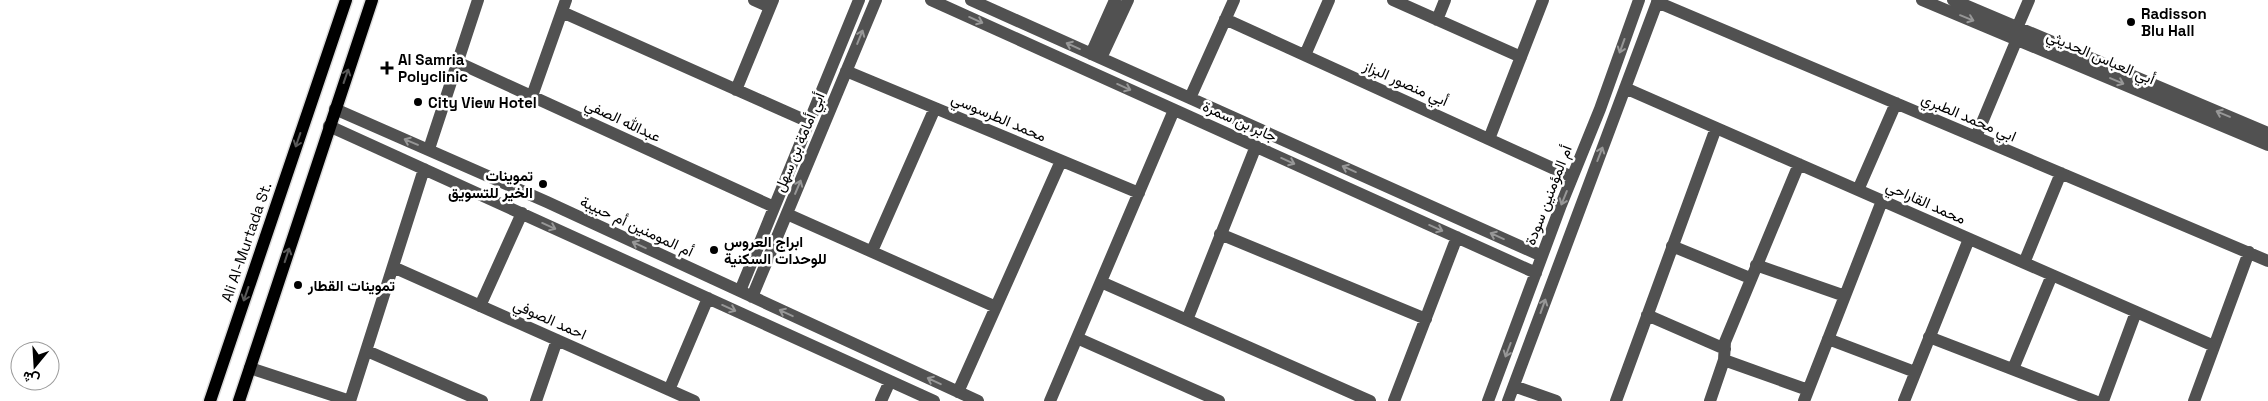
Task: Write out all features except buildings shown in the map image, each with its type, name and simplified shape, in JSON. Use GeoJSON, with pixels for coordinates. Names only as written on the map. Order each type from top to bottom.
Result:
{"type":"FeatureCollection","features":[{"type":"Feature","properties":{"kind":"main road","name":"Ali Al-Murtada St."},"geometry":{"type":"LineString","coordinates":[[210,401],[346,0]]}},
{"type":"Feature","properties":{"kind":"main road"},"geometry":{"type":"LineString","coordinates":[[239,401],[372,0]]}},
{"type":"Feature","properties":{"kind":"street"},"geometry":{"type":"LineString","coordinates":[[428,149],[478,0]]}},
{"type":"Feature","properties":{"kind":"street"},"geometry":{"type":"LineString","coordinates":[[736,90],[772,3],[754,0]]}},
{"type":"Feature","properties":{"kind":"street","name":"أبي أمامة بن سهل"},"geometry":{"type":"LineString","coordinates":[[740,292],[859,0]]}},
{"type":"Feature","properties":{"kind":"street","name":"أبي أمامة بن سهل"},"geometry":{"type":"LineString","coordinates":[[752,297],[876,0]]}},
{"type":"Feature","properties":{"kind":"street","name":"جابر بن سمرة"},"geometry":{"type":"LineString","coordinates":[[931,0],[1536,272]]}},
{"type":"Feature","properties":{"kind":"street","name":"جابر بن سمرة"},"geometry":{"type":"LineString","coordinates":[[971,0],[1542,256]]}},
{"type":"Feature","properties":{"kind":"street"},"geometry":{"type":"LineString","coordinates":[[1096,56],[1115,0]]}},
{"type":"Feature","properties":{"kind":"street"},"geometry":{"type":"LineString","coordinates":[[1096,56],[1128,0]]}},
{"type":"Feature","properties":{"kind":"street"},"geometry":{"type":"LineString","coordinates":[[1190,98],[1234,0]]}},
{"type":"Feature","properties":{"kind":"street"},"geometry":{"type":"LineString","coordinates":[[1305,55],[1330,0]]}},
{"type":"Feature","properties":{"kind":"street"},"geometry":{"type":"LineString","coordinates":[[1393,0],[1521,57]]}},
{"type":"Feature","properties":{"kind":"street"},"geometry":{"type":"LineString","coordinates":[[1437,20],[1445,0]]}},
{"type":"Feature","properties":{"kind":"street"},"geometry":{"type":"LineString","coordinates":[[1489,139],[1543,0]]}},
{"type":"Feature","properties":{"kind":"street","name":"أم المؤمنين سودة"},"geometry":{"type":"LineString","coordinates":[[1488,401],[1639,0]]}},
{"type":"Feature","properties":{"kind":"street","name":"أبي العباس الحديثي"},"geometry":{"type":"LineString","coordinates":[[1922,0],[2017,34],[2268,133]]}},
{"type":"Feature","properties":{"kind":"street","name":"أبي العباس الحديثي"},"geometry":{"type":"LineString","coordinates":[[1953,0],[2017,34],[2268,145]]}},
{"type":"Feature","properties":{"kind":"street"},"geometry":{"type":"LineString","coordinates":[[1976,137],[2029,0]]}},
{"type":"Feature","properties":{"kind":"street"},"geometry":{"type":"LineString","coordinates":[[1508,401],[1658,1]]}},
{"type":"Feature","properties":{"kind":"street","name":"ابي محمد الطبري"},"geometry":{"type":"LineString","coordinates":[[1658,1],[2268,261]]}},
{"type":"Feature","properties":{"kind":"street"},"geometry":{"type":"LineString","coordinates":[[532,96],[564,6],[736,90],[809,122]]}},
{"type":"Feature","properties":{"kind":"street","name":"أبي منصور البزاز"},"geometry":{"type":"LineString","coordinates":[[1225,19],[1572,177]]}},
{"type":"Feature","properties":{"kind":"street","name":"عبدالله الصفي"},"geometry":{"type":"LineString","coordinates":[[458,62],[774,207]]}},
{"type":"Feature","properties":{"kind":"street","name":"محمد الطرسوسي"},"geometry":{"type":"LineString","coordinates":[[846,71],[1139,193]]}},
{"type":"Feature","properties":{"kind":"street","name":"محمد القاراحي"},"geometry":{"type":"LineString","coordinates":[[1625,88],[2214,346]]}},
{"type":"Feature","properties":{"kind":"street"},"geometry":{"type":"LineString","coordinates":[[1858,190],[1896,104]]}},
{"type":"Feature","properties":{"kind":"street"},"geometry":{"type":"LineString","coordinates":[[872,252],[935,108]]}},
{"type":"Feature","properties":{"kind":"street","name":"أم المومنين أم حبيبة"},"geometry":{"type":"LineString","coordinates":[[335,109],[428,149],[978,401]]}},
{"type":"Feature","properties":{"kind":"street"},"geometry":{"type":"LineString","coordinates":[[1050,401],[1174,110]]}},
{"type":"Feature","properties":{"kind":"street"},"geometry":{"type":"LineString","coordinates":[[330,124],[424,169],[934,401]]}},
{"type":"Feature","properties":{"kind":"street"},"geometry":{"type":"LineString","coordinates":[[1616,401],[1716,128]]}},
{"type":"Feature","properties":{"kind":"street"},"geometry":{"type":"LineString","coordinates":[[1187,320],[1256,146]]}},
{"type":"Feature","properties":{"kind":"street"},"geometry":{"type":"LineString","coordinates":[[958,392],[1062,161]]}},
{"type":"Feature","properties":{"kind":"street"},"geometry":{"type":"LineString","coordinates":[[1710,401],[1724,355],[1725,342],[1798,164]]}},
{"type":"Feature","properties":{"kind":"street"},"geometry":{"type":"LineString","coordinates":[[250,368],[350,401],[424,169]]}},
{"type":"Feature","properties":{"kind":"street"},"geometry":{"type":"LineString","coordinates":[[2024,263],[2061,173]]}},
{"type":"Feature","properties":{"kind":"street"},"geometry":{"type":"LineString","coordinates":[[1647,315],[1806,396],[1882,201]]}},
{"type":"Feature","properties":{"kind":"street"},"geometry":{"type":"LineString","coordinates":[[480,306],[522,213]]}},
{"type":"Feature","properties":{"kind":"street"},"geometry":{"type":"LineString","coordinates":[[787,214],[996,307]]}},
{"type":"Feature","properties":{"kind":"street"},"geometry":{"type":"LineString","coordinates":[[1220,234],[1426,319]]}},
{"type":"Feature","properties":{"kind":"street"},"geometry":{"type":"LineString","coordinates":[[1394,401],[1457,237]]}},
{"type":"Feature","properties":{"kind":"street"},"geometry":{"type":"LineString","coordinates":[[1904,401],[1969,239]]}},
{"type":"Feature","properties":{"kind":"street"},"geometry":{"type":"LineString","coordinates":[[1672,246],[1750,278]]}},
{"type":"Feature","properties":{"kind":"street"},"geometry":{"type":"LineString","coordinates":[[2194,401],[2249,252]]}},
{"type":"Feature","properties":{"kind":"street"},"geometry":{"type":"LineString","coordinates":[[1756,265],[1845,296]]}},
{"type":"Feature","properties":{"kind":"street","name":"احمد الصوفي"},"geometry":{"type":"LineString","coordinates":[[394,267],[694,401]]}},
{"type":"Feature","properties":{"kind":"street"},"geometry":{"type":"LineString","coordinates":[[2013,369],[2052,275]]}},
{"type":"Feature","properties":{"kind":"street"},"geometry":{"type":"LineString","coordinates":[[1101,282],[1370,401]]}},
{"type":"Feature","properties":{"kind":"street"},"geometry":{"type":"LineString","coordinates":[[669,390],[708,298]]}},
{"type":"Feature","properties":{"kind":"street"},"geometry":{"type":"LineString","coordinates":[[2103,401],[2136,312]]}},
{"type":"Feature","properties":{"kind":"street"},"geometry":{"type":"LineString","coordinates":[[1929,337],[2095,401]]}},
{"type":"Feature","properties":{"kind":"street"},"geometry":{"type":"LineString","coordinates":[[1077,338],[1219,401]]}},
{"type":"Feature","properties":{"kind":"street"},"geometry":{"type":"LineString","coordinates":[[1828,339],[1915,372]]}},
{"type":"Feature","properties":{"kind":"street"},"geometry":{"type":"LineString","coordinates":[[536,401],[558,340]]}},
{"type":"Feature","properties":{"kind":"street"},"geometry":{"type":"LineString","coordinates":[[367,351],[482,401]]}},
{"type":"Feature","properties":{"kind":"street"},"geometry":{"type":"LineString","coordinates":[[881,401],[890,381]]}},
{"type":"Feature","properties":{"kind":"street"},"geometry":{"type":"LineString","coordinates":[[1514,386],[1556,401]]}},
{"type":"Feature","properties":{"kind":"street"},"geometry":{"type":"LineString","coordinates":[[448,401],[453,388]]}},
{"type":"Feature","properties":{"kind":"place","name":"Radisson Blu Hall"},"geometry":{"type":"Point","coordinates":[2131,22]}},
{"type":"Feature","properties":{"kind":"place","name":"Al Samria Polyclinic"},"geometry":{"type":"Point","coordinates":[387,68]}},
{"type":"Feature","properties":{"kind":"place","name":"City View Hotel"},"geometry":{"type":"Point","coordinates":[418,102]}},
{"type":"Feature","properties":{"kind":"place","name":"تموينات الخير للتسويق"},"geometry":{"type":"Point","coordinates":[543,184]}},
{"type":"Feature","properties":{"kind":"place","name":"ابراج العروس للوحدات السكنية"},"geometry":{"type":"Point","coordinates":[714,250]}},
{"type":"Feature","properties":{"kind":"place","name":"تموينات القطار"},"geometry":{"type":"Point","coordinates":[298,285]}}]}
